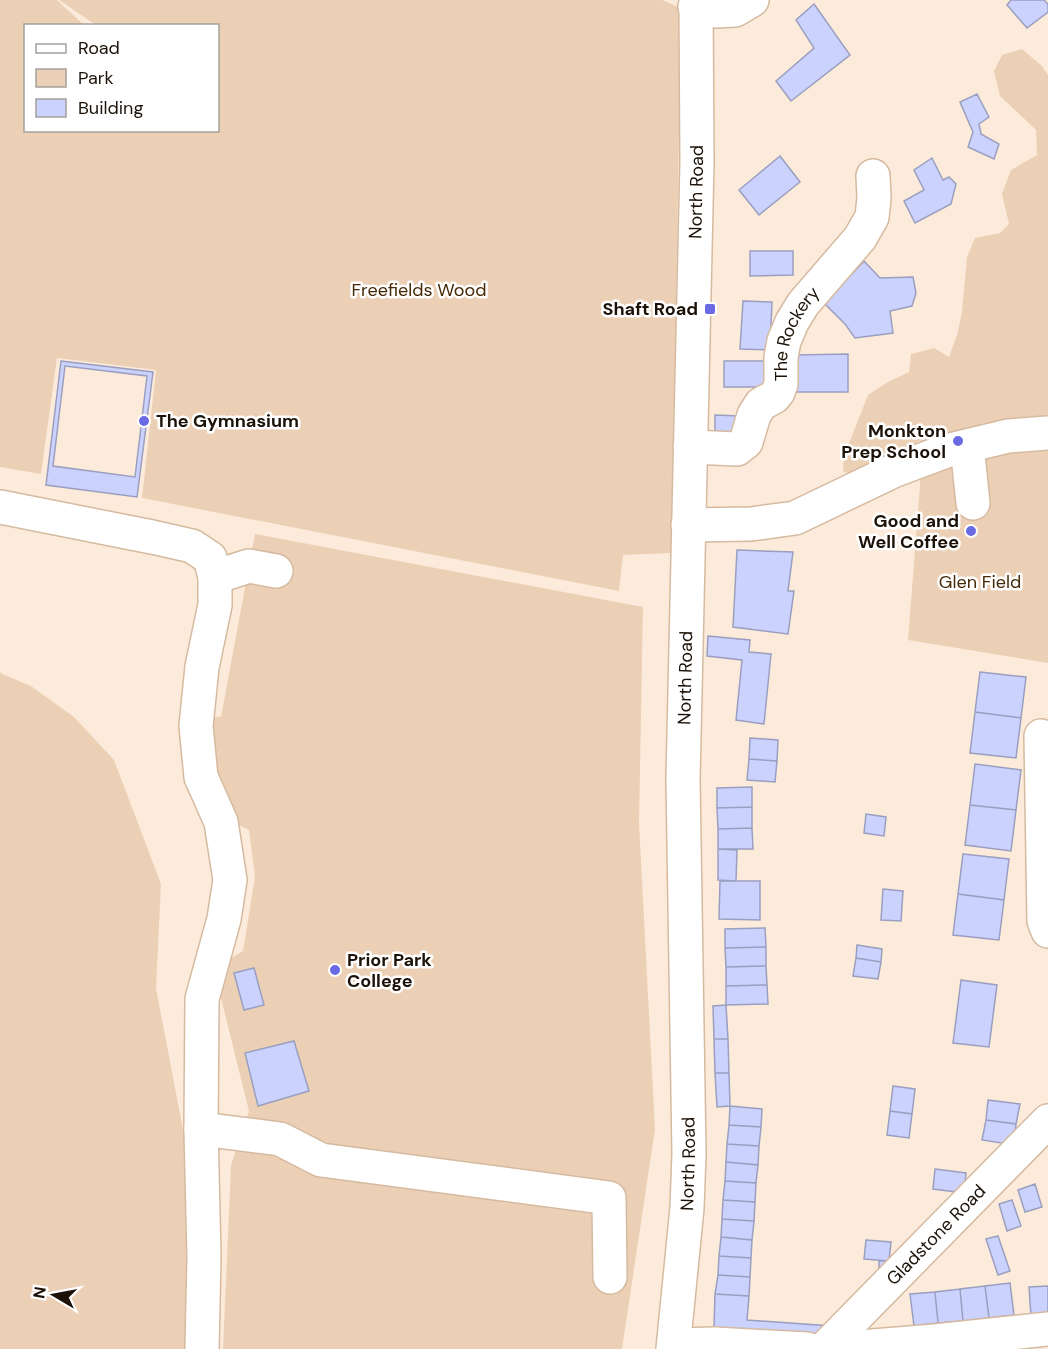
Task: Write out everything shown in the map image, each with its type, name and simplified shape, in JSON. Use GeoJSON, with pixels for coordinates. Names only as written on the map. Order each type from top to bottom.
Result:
{"type":"FeatureCollection","features":[{"type":"Feature","properties":{"kind":"street"},"geometry":{"type":"LineString","coordinates":[[695,3],[717,11],[735,10],[752,0]]}},
{"type":"Feature","properties":{"kind":"street","name":"North Road"},"geometry":{"type":"LineString","coordinates":[[674,1347],[687,1208],[689,1154],[683,779],[697,162],[695,3]]}},
{"type":"Feature","properties":{"kind":"street","name":"The Rockery"},"geometry":{"type":"LineString","coordinates":[[690,447],[737,449],[746,442],[754,415],[761,404],[778,392],[781,384],[781,357],[784,341],[792,322],[803,304],[860,238],[872,218],[873,176]]}},
{"type":"Feature","properties":{"kind":"street"},"geometry":{"type":"LineString","coordinates":[[688,525],[751,524],[795,518],[893,471],[946,451],[1008,436],[1048,433]]}},
{"type":"Feature","properties":{"kind":"street"},"geometry":{"type":"LineString","coordinates":[[967,446],[973,503]]}},
{"type":"Feature","properties":{"kind":"street"},"geometry":{"type":"LineString","coordinates":[[0,507],[192,546],[210,558],[215,577],[215,605],[202,667],[196,726],[201,777],[221,822],[230,880],[224,920],[202,999],[201,1129],[204,1257],[202,1349]]}},
{"type":"Feature","properties":{"kind":"street"},"geometry":{"type":"LineString","coordinates":[[215,577],[249,566],[276,571]]}},
{"type":"Feature","properties":{"kind":"street"},"geometry":{"type":"LineString","coordinates":[[1041,736],[1044,921],[1048,931]]}},
{"type":"Feature","properties":{"kind":"street","name":"Gladstone Road"},"geometry":{"type":"LineString","coordinates":[[824,1349],[1048,1121]]}},
{"type":"Feature","properties":{"kind":"street"},"geometry":{"type":"LineString","coordinates":[[201,1129],[280,1139],[321,1160],[609,1198],[610,1277]]}},
{"type":"Feature","properties":{"kind":"street"},"geometry":{"type":"LineString","coordinates":[[834,1349],[1048,1329]]}},
{"type":"Feature","properties":{"kind":"street"},"geometry":{"type":"LineString","coordinates":[[674,1347],[715,1344],[807,1349]]}},
{"type":"Feature","properties":{"kind":"green space","name":"Freefields Wood"},"geometry":{"type":"Polygon","coordinates":[[[0,0],[57,0],[83,24],[24,24],[24,132],[219,132],[219,24],[95,24],[59,0],[662,0],[681,8],[672,553],[623,555],[619,591],[142,498],[156,370],[57,358],[41,474],[0,467],[0,0]]]}},
{"type":"Feature","properties":{"kind":"green space","name":"Glen Field"},"geometry":{"type":"Polygon","coordinates":[[[1022,49],[1042,66],[1048,75],[1048,663],[908,640],[920,485],[920,441],[857,474],[843,472],[844,456],[868,395],[909,372],[911,354],[934,348],[949,357],[962,312],[967,257],[975,238],[1000,233],[1009,224],[1002,194],[1011,170],[1037,155],[1036,130],[1000,96],[994,71],[1002,55],[1022,49]]]}},
{"type":"Feature","properties":{"kind":"green space"},"geometry":{"type":"Polygon","coordinates":[[[255,534],[643,607],[639,823],[655,1129],[622,1349],[223,1349],[231,1165],[249,1111],[217,982],[222,963],[243,951],[255,877],[249,830],[231,821],[216,790],[203,716],[221,717],[255,534]]]}},
{"type":"Feature","properties":{"kind":"green space"},"geometry":{"type":"Polygon","coordinates":[[[0,672],[31,686],[74,717],[114,760],[161,884],[156,988],[192,1177],[192,1349],[0,1349],[0,672]]]}},
{"type":"Feature","properties":{"kind":"building"},"geometry":{"type":"Polygon","coordinates":[[[1011,0],[1044,0],[1048,4],[1048,12],[1027,28],[1007,5],[1011,0]]]}},
{"type":"Feature","properties":{"kind":"building"},"geometry":{"type":"Polygon","coordinates":[[[814,4],[850,55],[791,101],[776,81],[814,48],[796,20],[814,4]]]}},
{"type":"Feature","properties":{"kind":"building"},"geometry":{"type":"Polygon","coordinates":[[[977,94],[989,117],[979,124],[981,134],[999,144],[994,159],[968,147],[973,132],[960,102],[977,94]]]}},
{"type":"Feature","properties":{"kind":"building"},"geometry":{"type":"Polygon","coordinates":[[[780,156],[800,182],[759,215],[739,190],[780,156]]]}},
{"type":"Feature","properties":{"kind":"building"},"geometry":{"type":"Polygon","coordinates":[[[932,158],[943,180],[949,177],[956,184],[951,204],[915,223],[904,201],[924,190],[914,170],[932,158]]]}},
{"type":"Feature","properties":{"kind":"building"},"geometry":{"type":"Polygon","coordinates":[[[750,251],[793,251],[793,275],[750,276],[750,251]]]}},
{"type":"Feature","properties":{"kind":"building"},"geometry":{"type":"Polygon","coordinates":[[[864,261],[880,278],[913,277],[916,293],[912,306],[890,311],[893,333],[855,338],[824,303],[864,261]]]}},
{"type":"Feature","properties":{"kind":"building"},"geometry":{"type":"Polygon","coordinates":[[[743,301],[772,302],[770,350],[740,349],[743,301]]]}},
{"type":"Feature","properties":{"kind":"building"},"geometry":{"type":"Polygon","coordinates":[[[848,354],[848,392],[794,392],[794,355],[848,354]]]}},
{"type":"Feature","properties":{"kind":"building","name":"The Gymnasium"},"geometry":{"type":"Polygon","coordinates":[[[61,361],[153,372],[137,497],[46,485],[61,361]],[[65,366],[53,466],[135,477],[147,376],[65,366]]]}},
{"type":"Feature","properties":{"kind":"building"},"geometry":{"type":"Polygon","coordinates":[[[724,361],[773,361],[773,387],[724,387],[724,361]]]}},
{"type":"Feature","properties":{"kind":"building"},"geometry":{"type":"Polygon","coordinates":[[[715,415],[739,416],[738,439],[715,438],[715,415]]]}},
{"type":"Feature","properties":{"kind":"building"},"geometry":{"type":"Polygon","coordinates":[[[737,550],[793,552],[788,591],[794,591],[788,634],[733,627],[737,550]]]}},
{"type":"Feature","properties":{"kind":"building"},"geometry":{"type":"Polygon","coordinates":[[[708,636],[750,640],[749,652],[771,654],[764,724],[736,720],[742,660],[707,656],[708,636]]]}},
{"type":"Feature","properties":{"kind":"building"},"geometry":{"type":"Polygon","coordinates":[[[980,672],[1026,677],[1021,718],[975,712],[980,672]]]}},
{"type":"Feature","properties":{"kind":"building"},"geometry":{"type":"Polygon","coordinates":[[[975,712],[1021,718],[1016,758],[970,753],[975,712]]]}},
{"type":"Feature","properties":{"kind":"building"},"geometry":{"type":"Polygon","coordinates":[[[750,738],[778,740],[777,761],[749,759],[750,738]]]}},
{"type":"Feature","properties":{"kind":"building"},"geometry":{"type":"Polygon","coordinates":[[[749,759],[777,761],[775,782],[747,780],[749,759]]]}},
{"type":"Feature","properties":{"kind":"building"},"geometry":{"type":"Polygon","coordinates":[[[975,764],[1021,770],[1016,810],[970,805],[975,764]]]}},
{"type":"Feature","properties":{"kind":"building"},"geometry":{"type":"Polygon","coordinates":[[[752,787],[752,807],[717,808],[717,788],[752,787]]]}},
{"type":"Feature","properties":{"kind":"building"},"geometry":{"type":"Polygon","coordinates":[[[970,805],[1016,810],[1011,851],[965,845],[970,805]]]}},
{"type":"Feature","properties":{"kind":"building"},"geometry":{"type":"Polygon","coordinates":[[[752,807],[752,828],[718,829],[717,808],[752,807]]]}},
{"type":"Feature","properties":{"kind":"building"},"geometry":{"type":"Polygon","coordinates":[[[866,814],[886,817],[884,836],[864,833],[866,814]]]}},
{"type":"Feature","properties":{"kind":"building"},"geometry":{"type":"Polygon","coordinates":[[[752,828],[753,849],[718,849],[718,829],[752,828]]]}},
{"type":"Feature","properties":{"kind":"building"},"geometry":{"type":"Polygon","coordinates":[[[718,849],[737,850],[736,881],[718,880],[718,849]]]}},
{"type":"Feature","properties":{"kind":"building"},"geometry":{"type":"Polygon","coordinates":[[[963,854],[1009,859],[1004,900],[958,894],[963,854]]]}},
{"type":"Feature","properties":{"kind":"building"},"geometry":{"type":"Polygon","coordinates":[[[720,881],[760,881],[760,920],[719,919],[720,881]]]}},
{"type":"Feature","properties":{"kind":"building"},"geometry":{"type":"Polygon","coordinates":[[[883,889],[903,891],[901,921],[881,920],[883,889]]]}},
{"type":"Feature","properties":{"kind":"building"},"geometry":{"type":"Polygon","coordinates":[[[958,894],[1004,900],[999,940],[953,935],[958,894]]]}},
{"type":"Feature","properties":{"kind":"building"},"geometry":{"type":"Polygon","coordinates":[[[765,928],[766,947],[725,948],[725,929],[765,928]]]}},
{"type":"Feature","properties":{"kind":"building"},"geometry":{"type":"Polygon","coordinates":[[[857,945],[882,949],[881,962],[856,958],[857,945]]]}},
{"type":"Feature","properties":{"kind":"building"},"geometry":{"type":"Polygon","coordinates":[[[766,947],[766,966],[726,967],[725,948],[766,947]]]}},
{"type":"Feature","properties":{"kind":"building"},"geometry":{"type":"Polygon","coordinates":[[[856,958],[881,962],[878,979],[853,976],[856,958]]]}},
{"type":"Feature","properties":{"kind":"building"},"geometry":{"type":"Polygon","coordinates":[[[766,966],[767,985],[726,986],[726,967],[766,966]]]}},
{"type":"Feature","properties":{"kind":"building"},"geometry":{"type":"Polygon","coordinates":[[[254,968],[264,1005],[244,1010],[234,973],[254,968]]]}},
{"type":"Feature","properties":{"kind":"building"},"geometry":{"type":"Polygon","coordinates":[[[961,980],[997,985],[989,1047],[953,1043],[961,980]]]}},
{"type":"Feature","properties":{"kind":"building"},"geometry":{"type":"Polygon","coordinates":[[[767,985],[768,1004],[726,1005],[726,986],[767,985]]]}},
{"type":"Feature","properties":{"kind":"building"},"geometry":{"type":"Polygon","coordinates":[[[726,1005],[728,1039],[714,1039],[713,1006],[726,1005]]]}},
{"type":"Feature","properties":{"kind":"building"},"geometry":{"type":"Polygon","coordinates":[[[714,1039],[728,1039],[729,1073],[715,1073],[714,1039]]]}},
{"type":"Feature","properties":{"kind":"building"},"geometry":{"type":"Polygon","coordinates":[[[294,1041],[309,1091],[258,1106],[245,1053],[294,1041]]]}},
{"type":"Feature","properties":{"kind":"building"},"geometry":{"type":"Polygon","coordinates":[[[715,1073],[729,1073],[730,1106],[717,1107],[715,1073]]]}},
{"type":"Feature","properties":{"kind":"building"},"geometry":{"type":"Polygon","coordinates":[[[893,1086],[915,1089],[912,1114],[890,1111],[893,1086]]]}},
{"type":"Feature","properties":{"kind":"building"},"geometry":{"type":"Polygon","coordinates":[[[988,1100],[1020,1104],[1016,1124],[986,1120],[988,1100]]]}},
{"type":"Feature","properties":{"kind":"building"},"geometry":{"type":"Polygon","coordinates":[[[730,1106],[762,1109],[761,1127],[729,1125],[730,1106]]]}},
{"type":"Feature","properties":{"kind":"building"},"geometry":{"type":"Polygon","coordinates":[[[890,1111],[912,1114],[909,1138],[887,1135],[890,1111]]]}},
{"type":"Feature","properties":{"kind":"building"},"geometry":{"type":"Polygon","coordinates":[[[986,1120],[1016,1124],[1014,1145],[982,1140],[986,1120]]]}},
{"type":"Feature","properties":{"kind":"building"},"geometry":{"type":"Polygon","coordinates":[[[729,1125],[761,1127],[759,1146],[727,1144],[729,1125]]]}},
{"type":"Feature","properties":{"kind":"building"},"geometry":{"type":"Polygon","coordinates":[[[727,1144],[759,1146],[758,1165],[726,1162],[727,1144]]]}},
{"type":"Feature","properties":{"kind":"building"},"geometry":{"type":"Polygon","coordinates":[[[726,1162],[758,1165],[756,1183],[725,1181],[726,1162]]]}},
{"type":"Feature","properties":{"kind":"building"},"geometry":{"type":"Polygon","coordinates":[[[935,1169],[966,1173],[964,1193],[933,1189],[935,1169]]]}},
{"type":"Feature","properties":{"kind":"building"},"geometry":{"type":"Polygon","coordinates":[[[725,1181],[756,1183],[755,1202],[723,1200],[725,1181]]]}},
{"type":"Feature","properties":{"kind":"building"},"geometry":{"type":"Polygon","coordinates":[[[1035,1184],[1042,1207],[1025,1212],[1018,1190],[1035,1184]]]}},
{"type":"Feature","properties":{"kind":"building"},"geometry":{"type":"Polygon","coordinates":[[[723,1200],[755,1202],[754,1221],[722,1219],[723,1200]]]}},
{"type":"Feature","properties":{"kind":"building"},"geometry":{"type":"Polygon","coordinates":[[[1012,1200],[1021,1226],[1007,1231],[999,1204],[1012,1200]]]}},
{"type":"Feature","properties":{"kind":"building"},"geometry":{"type":"Polygon","coordinates":[[[722,1219],[754,1221],[752,1240],[721,1237],[722,1219]]]}},
{"type":"Feature","properties":{"kind":"building"},"geometry":{"type":"Polygon","coordinates":[[[998,1236],[1010,1271],[998,1275],[986,1239],[998,1236]]]}},
{"type":"Feature","properties":{"kind":"building"},"geometry":{"type":"Polygon","coordinates":[[[721,1237],[752,1240],[751,1258],[719,1256],[721,1237]]]}},
{"type":"Feature","properties":{"kind":"building"},"geometry":{"type":"Polygon","coordinates":[[[866,1240],[891,1242],[889,1261],[864,1259],[866,1240]]]}},
{"type":"Feature","properties":{"kind":"building"},"geometry":{"type":"Polygon","coordinates":[[[719,1256],[751,1258],[750,1277],[718,1275],[719,1256]]]}},
{"type":"Feature","properties":{"kind":"building"},"geometry":{"type":"Polygon","coordinates":[[[879,1261],[894,1261],[879,1274],[879,1261]]]}},
{"type":"Feature","properties":{"kind":"building"},"geometry":{"type":"Polygon","coordinates":[[[718,1275],[750,1277],[749,1296],[715,1294],[718,1275]]]}},
{"type":"Feature","properties":{"kind":"building"},"geometry":{"type":"Polygon","coordinates":[[[1010,1283],[1014,1315],[989,1318],[985,1286],[1010,1283]]]}},
{"type":"Feature","properties":{"kind":"building"},"geometry":{"type":"Polygon","coordinates":[[[985,1286],[989,1318],[963,1321],[960,1289],[985,1286]]]}},
{"type":"Feature","properties":{"kind":"building"},"geometry":{"type":"Polygon","coordinates":[[[1048,1286],[1048,1315],[1031,1316],[1029,1287],[1048,1286]]]}},
{"type":"Feature","properties":{"kind":"building"},"geometry":{"type":"Polygon","coordinates":[[[960,1289],[963,1321],[938,1323],[935,1292],[960,1289]]]}},
{"type":"Feature","properties":{"kind":"building"},"geometry":{"type":"Polygon","coordinates":[[[935,1292],[938,1323],[914,1326],[910,1294],[935,1292]]]}},
{"type":"Feature","properties":{"kind":"building"},"geometry":{"type":"Polygon","coordinates":[[[715,1294],[749,1296],[747,1320],[831,1326],[818,1340],[714,1328],[715,1294]]]}},
{"type":"Feature","properties":{"kind":"place","name":"Shaft Road"},"geometry":{"type":"Point","coordinates":[710,309]}},
{"type":"Feature","properties":{"kind":"place","name":"The Gymnasium"},"geometry":{"type":"Point","coordinates":[144,421]}},
{"type":"Feature","properties":{"kind":"place","name":"Monkton Prep School"},"geometry":{"type":"Point","coordinates":[958,441]}},
{"type":"Feature","properties":{"kind":"place","name":"Good and Well Coffee"},"geometry":{"type":"Point","coordinates":[971,531]}},
{"type":"Feature","properties":{"kind":"place","name":"Prior Park College"},"geometry":{"type":"Point","coordinates":[335,970]}}]}
